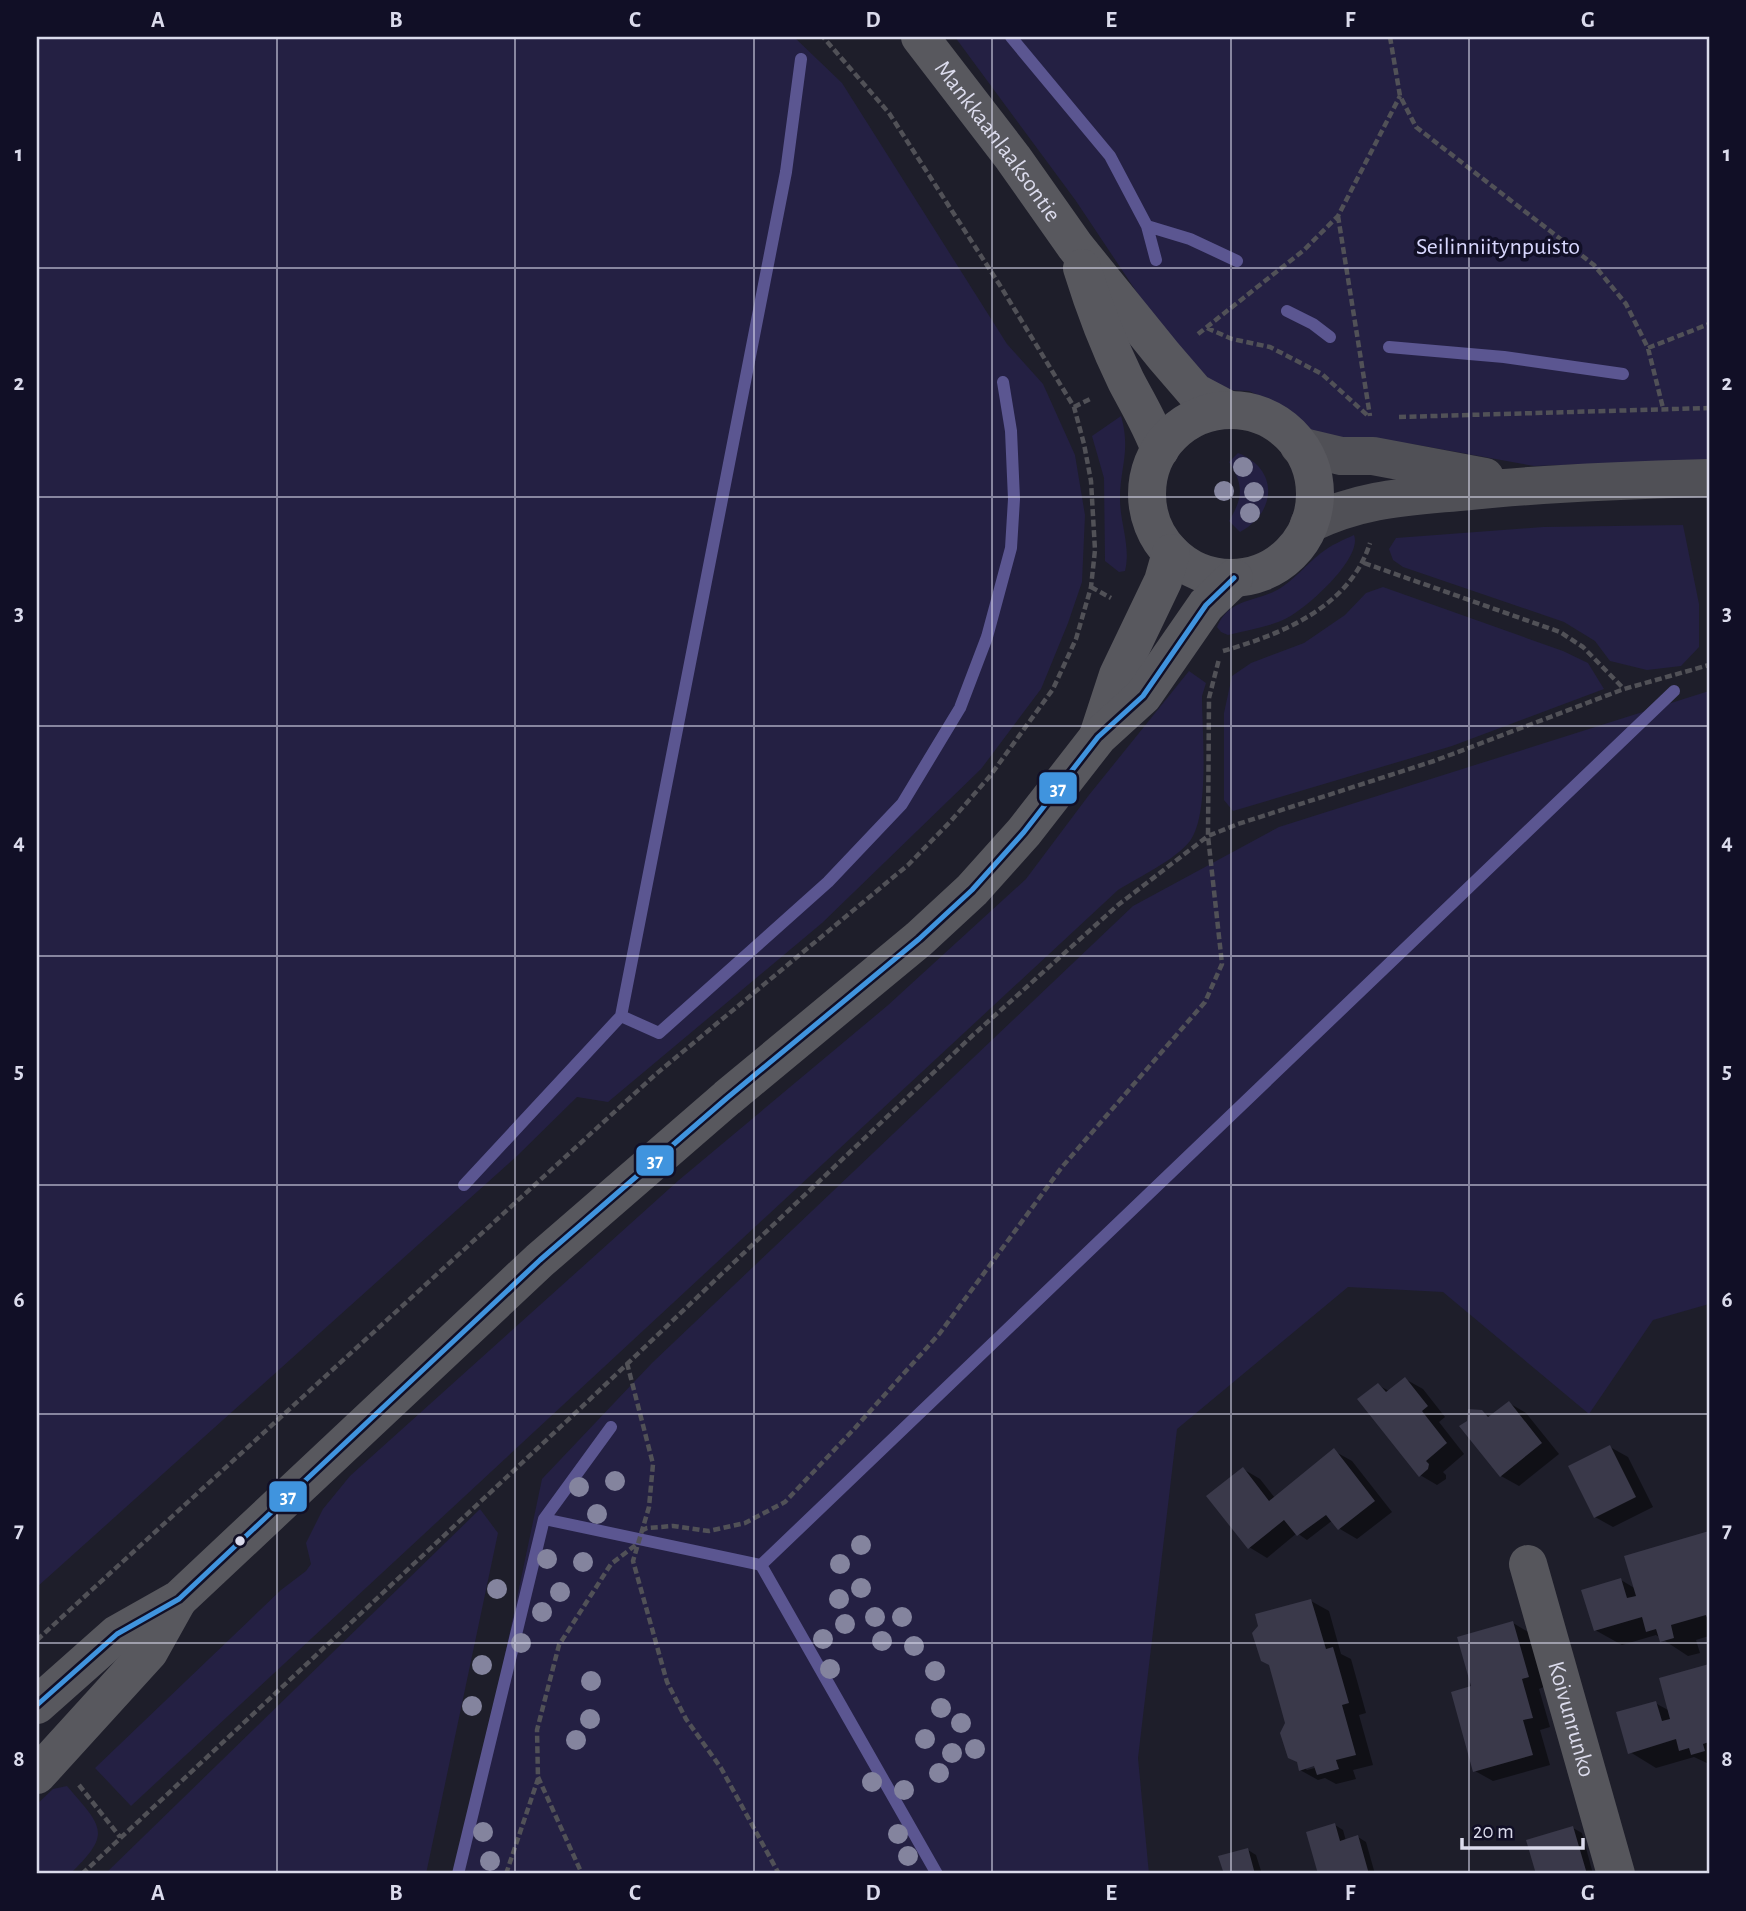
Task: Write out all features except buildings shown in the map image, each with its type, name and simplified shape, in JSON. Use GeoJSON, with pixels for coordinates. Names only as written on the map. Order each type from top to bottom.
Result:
{"type":"FeatureCollection","features":[{"type":"Feature","properties":{"kind":"main road","name":"Mankkaanlaaksontie"},"geometry":{"type":"LineString","coordinates":[[920,37],[1013,158],[1075,246],[1195,392],[1229,410]]}},
{"type":"Feature","properties":{"kind":"main road","name":"Mankkaanlaaksontie"},"geometry":{"type":"LineString","coordinates":[[1075,246],[1098,318],[1126,381],[1149,421],[1160,450]]}},
{"type":"Feature","properties":{"kind":"main road"},"geometry":{"type":"LineString","coordinates":[[1229,410],[1253,414],[1276,423],[1289,433],[1299,446],[1313,476],[1314,509],[1309,524],[1292,552],[1280,563],[1265,571],[1234,578],[1206,575],[1171,553],[1162,542],[1153,525],[1148,506],[1148,487],[1160,450],[1182,426],[1197,418],[1229,410]]}},
{"type":"Feature","properties":{"kind":"main road"},"geometry":{"type":"LineString","coordinates":[[1299,446],[1341,456],[1373,456],[1525,485]]}},
{"type":"Feature","properties":{"kind":"main road"},"geometry":{"type":"LineString","coordinates":[[1309,524],[1334,512],[1376,500],[1525,485],[1709,478]]}},
{"type":"Feature","properties":{"kind":"main road"},"geometry":{"type":"LineString","coordinates":[[1098,737],[1118,675],[1163,581],[1171,553]]}},
{"type":"Feature","properties":{"kind":"main road"},"geometry":{"type":"LineString","coordinates":[[37,1705],[117,1634],[179,1599],[540,1259],[737,1089],[919,939],[972,890],[1024,832],[1098,737],[1143,696],[1206,605],[1234,578]]}},
{"type":"Feature","properties":{"kind":"main road"},"geometry":{"type":"LineString","coordinates":[[37,1775],[149,1652],[179,1599]]}},
{"type":"Feature","properties":{"kind":"street","name":"Koivunrunko"},"geometry":{"type":"LineString","coordinates":[[1528,1564],[1616,1874]]}},
{"type":"Feature","properties":{"kind":"path"},"geometry":{"type":"LineString","coordinates":[[37,1640],[656,1074],[908,865],[990,776],[1053,690],[1076,639],[1091,587],[1095,550],[1091,481],[1074,407],[1001,287],[889,113],[823,37]]}},
{"type":"Feature","properties":{"kind":"path"},"geometry":{"type":"LineString","coordinates":[[1390,37],[1400,96],[1416,127],[1594,265],[1626,304],[1648,348],[1662,408]]}},
{"type":"Feature","properties":{"kind":"path"},"geometry":{"type":"LineString","coordinates":[[1382,418],[1370,419],[1322,374],[1306,365],[1270,347],[1232,339],[1207,328],[1304,250],[1338,216],[1400,96]]}},
{"type":"Feature","properties":{"kind":"path"},"geometry":{"type":"LineString","coordinates":[[1338,216],[1370,419]]}},
{"type":"Feature","properties":{"kind":"path"},"geometry":{"type":"LineString","coordinates":[[1648,348],[1709,324]]}},
{"type":"Feature","properties":{"kind":"path"},"geometry":{"type":"LineString","coordinates":[[1394,418],[1709,408]]}},
{"type":"Feature","properties":{"kind":"path"},"geometry":{"type":"LineString","coordinates":[[1364,563],[1560,632],[1584,647],[1624,690]]}},
{"type":"Feature","properties":{"kind":"path"},"geometry":{"type":"LineString","coordinates":[[641,1531],[647,1528],[673,1527],[709,1531],[745,1523],[785,1502],[940,1334],[1062,1167],[1205,1002],[1222,964],[1208,836],[1209,698],[1221,651]]}},
{"type":"Feature","properties":{"kind":"path"},"geometry":{"type":"LineString","coordinates":[[82,1874],[981,1027],[1118,905],[1208,836],[1434,761],[1624,690],[1709,665]]}},
{"type":"Feature","properties":{"kind":"path"},"geometry":{"type":"LineString","coordinates":[[627,1363],[653,1464],[649,1507],[633,1561],[667,1682],[686,1719],[721,1768],[779,1874]]}},
{"type":"Feature","properties":{"kind":"path"},"geometry":{"type":"LineString","coordinates":[[506,1874],[538,1777],[537,1730],[559,1645],[611,1564],[638,1544]]}},
{"type":"Feature","properties":{"kind":"path"},"geometry":{"type":"LineString","coordinates":[[538,1777],[582,1874]]}},
{"type":"Feature","properties":{"kind":"green space"},"geometry":{"type":"Polygon","coordinates":[[[37,37],[794,37],[842,83],[1007,344],[1043,384],[1075,455],[1085,515],[1082,582],[1041,689],[981,769],[822,923],[608,1102],[577,1097],[517,1156],[37,1587],[37,37]]]}},
{"type":"Feature","properties":{"kind":"green space","name":"Seilinniitynpuisto"},"geometry":{"type":"Polygon","coordinates":[[[955,37],[1709,37],[1709,460],[1534,466],[1412,444],[1316,435],[1270,401],[1249,391],[1211,389],[1156,321],[1076,201],[955,37]]]}},
{"type":"Feature","properties":{"kind":"green space"},"geometry":{"type":"Polygon","coordinates":[[[1121,416],[1125,449],[1120,508],[1127,562],[1125,571],[1119,572],[1105,561],[1104,478],[1092,436],[1121,416]]]}},
{"type":"Feature","properties":{"kind":"green space"},"geometry":{"type":"Polygon","coordinates":[[[1238,453],[1261,469],[1268,491],[1261,513],[1252,524],[1240,532],[1229,521],[1240,492],[1229,462],[1238,453]]]}},
{"type":"Feature","properties":{"kind":"green space"},"geometry":{"type":"Polygon","coordinates":[[[1683,525],[1699,604],[1699,647],[1681,666],[1647,670],[1610,661],[1595,641],[1564,622],[1403,567],[1393,560],[1389,549],[1396,538],[1543,527],[1683,525]]]}},
{"type":"Feature","properties":{"kind":"green space"},"geometry":{"type":"Polygon","coordinates":[[[1354,535],[1355,545],[1342,569],[1296,613],[1273,624],[1228,635],[1217,627],[1222,618],[1236,606],[1279,589],[1325,550],[1354,535]]]}},
{"type":"Feature","properties":{"kind":"green space"},"geometry":{"type":"Polygon","coordinates":[[[1383,587],[1563,651],[1588,663],[1604,689],[1452,746],[1233,811],[1224,800],[1224,713],[1232,676],[1251,663],[1304,643],[1345,615],[1366,593],[1383,587]]]}},
{"type":"Feature","properties":{"kind":"green space"},"geometry":{"type":"Polygon","coordinates":[[[1189,671],[1206,683],[1202,696],[1203,792],[1196,828],[1190,841],[1166,861],[1118,890],[131,1806],[95,1768],[281,1590],[306,1571],[311,1564],[306,1543],[323,1509],[350,1476],[679,1180],[887,1006],[1026,879],[1089,795],[1189,671]]]}},
{"type":"Feature","properties":{"kind":"green space"},"geometry":{"type":"Polygon","coordinates":[[[1709,691],[1709,1304],[1653,1320],[1589,1414],[1443,1292],[1348,1287],[1177,1429],[1138,1758],[1149,1874],[459,1874],[542,1479],[652,1363],[1133,906],[1279,827],[1709,691]]]}},
{"type":"Feature","properties":{"kind":"green space"},"geometry":{"type":"Polygon","coordinates":[[[480,1509],[498,1533],[426,1874],[105,1874],[480,1509]]]}},
{"type":"Feature","properties":{"kind":"green space"},"geometry":{"type":"Polygon","coordinates":[[[67,1786],[95,1821],[97,1839],[93,1849],[70,1874],[37,1874],[37,1804],[53,1789],[67,1786]]]}},
{"type":"Feature","properties":{"kind":"waterway"},"geometry":{"type":"LineString","coordinates":[[1011,37],[1110,156],[1147,226],[1156,260]]}},
{"type":"Feature","properties":{"kind":"waterway"},"geometry":{"type":"LineString","coordinates":[[464,1185],[621,1016],[786,172],[801,59]]}},
{"type":"Feature","properties":{"kind":"waterway"},"geometry":{"type":"LineString","coordinates":[[1147,226],[1190,239],[1237,261]]}},
{"type":"Feature","properties":{"kind":"waterway"},"geometry":{"type":"LineString","coordinates":[[1287,311],[1313,324],[1330,337]]}},
{"type":"Feature","properties":{"kind":"waterway"},"geometry":{"type":"LineString","coordinates":[[1389,347],[1504,357],[1623,374]]}},
{"type":"Feature","properties":{"kind":"waterway"},"geometry":{"type":"LineString","coordinates":[[621,1016],[659,1033],[828,882],[902,804],[960,708],[987,637],[1011,548],[1014,499],[1011,431],[1003,382]]}},
{"type":"Feature","properties":{"kind":"waterway"},"geometry":{"type":"LineString","coordinates":[[761,1565],[1674,691]]}},
{"type":"Feature","properties":{"kind":"waterway"},"geometry":{"type":"LineString","coordinates":[[458,1874],[544,1519],[611,1427]]}},
{"type":"Feature","properties":{"kind":"waterway"},"geometry":{"type":"LineString","coordinates":[[544,1519],[761,1565],[937,1874]]}},
{"type":"Feature","properties":{"kind":"transit line","name":"37"},"geometry":{"type":"LineString","coordinates":[[37,1705],[117,1634],[179,1599],[540,1260],[727,1098],[919,939],[972,890],[1024,832],[1098,737],[1143,696],[1206,605],[1234,578]]}}]}
